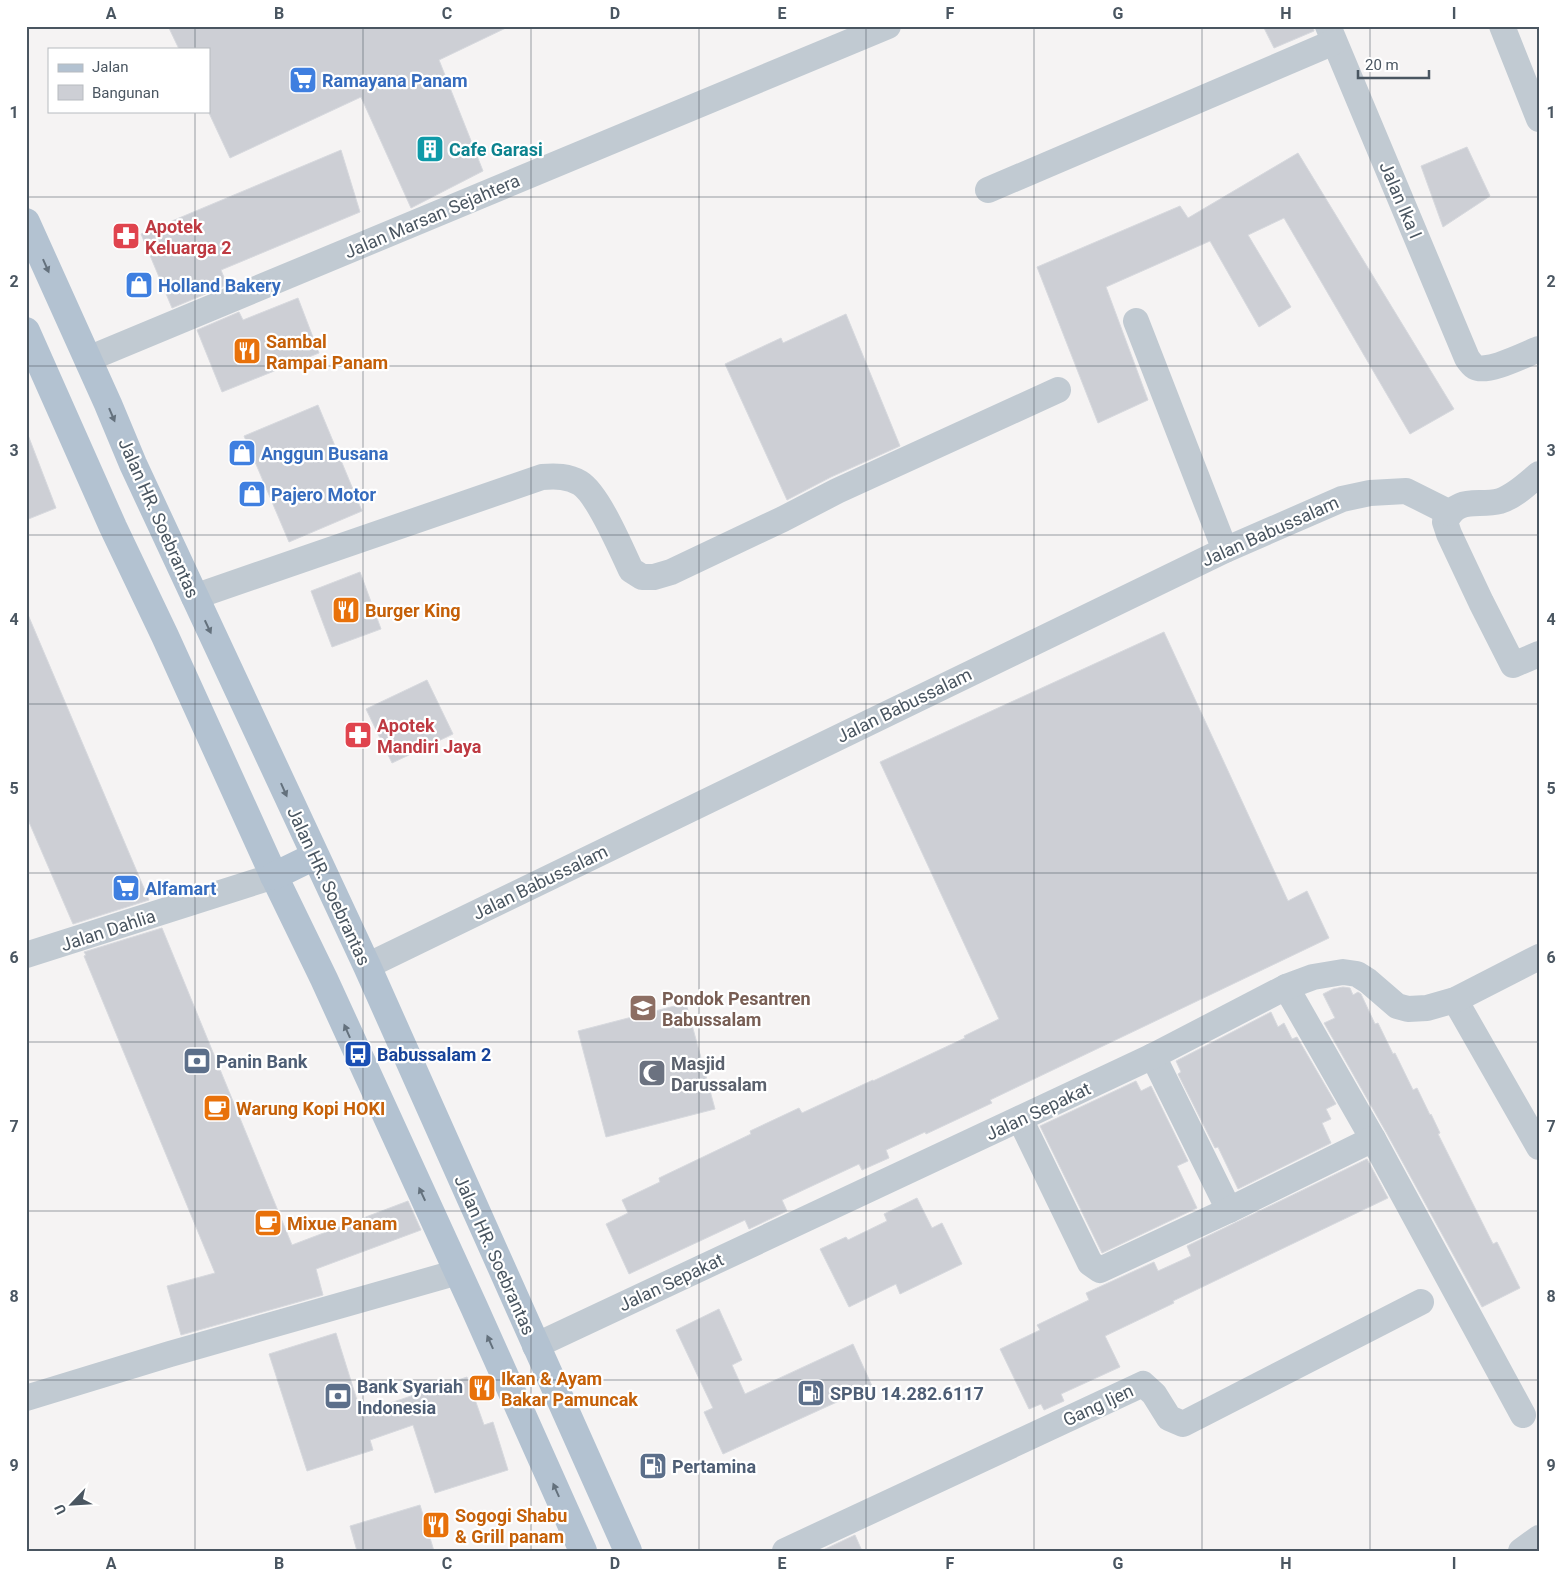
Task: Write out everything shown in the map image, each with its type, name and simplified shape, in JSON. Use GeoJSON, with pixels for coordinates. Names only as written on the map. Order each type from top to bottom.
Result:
{"type":"FeatureCollection","features":[{"type":"Feature","properties":{"kind":"main road","name":"Jalan HR. Soebrantas"},"geometry":{"type":"LineString","coordinates":[[26,222],[133,464],[314,856],[367,966],[628,1551]]}},
{"type":"Feature","properties":{"kind":"main road"},"geometry":{"type":"LineString","coordinates":[[29,344],[274,876],[324,979],[584,1551]]}},
{"type":"Feature","properties":{"kind":"main road"},"geometry":{"type":"LineString","coordinates":[[229,775],[270,758]]}},
{"type":"Feature","properties":{"kind":"main road"},"geometry":{"type":"LineString","coordinates":[[274,876],[314,856]]}},
{"type":"Feature","properties":{"kind":"street","name":"Jalan Marsan Sejahtera"},"geometry":{"type":"LineString","coordinates":[[88,359],[888,26]]}},
{"type":"Feature","properties":{"kind":"street"},"geometry":{"type":"LineString","coordinates":[[1502,26],[1539,119]]}},
{"type":"Feature","properties":{"kind":"street"},"geometry":{"type":"LineString","coordinates":[[988,190],[1331,34]]}},
{"type":"Feature","properties":{"kind":"street","name":"Jalan Ika I"},"geometry":{"type":"LineString","coordinates":[[1331,34],[1467,358],[1474,367],[1481,369],[1493,367],[1539,349]]}},
{"type":"Feature","properties":{"kind":"street"},"geometry":{"type":"LineString","coordinates":[[1136,321],[1225,550]]}},
{"type":"Feature","properties":{"kind":"street"},"geometry":{"type":"LineString","coordinates":[[194,597],[542,477],[559,476],[580,483],[593,494],[631,570],[642,577],[654,577],[671,572],[837,491],[1058,390]]}},
{"type":"Feature","properties":{"kind":"street"},"geometry":{"type":"LineString","coordinates":[[1539,474],[1514,495],[1499,501],[1462,505],[1450,513],[1445,522],[1481,602],[1513,665],[1539,654]]}},
{"type":"Feature","properties":{"kind":"street","name":"Jalan Babussalam"},"geometry":{"type":"LineString","coordinates":[[367,966],[1225,550],[1342,499],[1370,493],[1406,491],[1450,513]]}},
{"type":"Feature","properties":{"kind":"street","name":"Jalan Dahlia"},"geometry":{"type":"LineString","coordinates":[[26,955],[274,876]]}},
{"type":"Feature","properties":{"kind":"street","name":"Jalan Sepakat"},"geometry":{"type":"LineString","coordinates":[[535,1346],[1153,1056],[1286,987],[1313,977],[1343,972],[1357,974],[1397,1006],[1408,1009],[1426,1008],[1455,1000],[1539,957]]}},
{"type":"Feature","properties":{"kind":"street"},"geometry":{"type":"LineString","coordinates":[[1286,987],[1373,1139],[1523,1415]]}},
{"type":"Feature","properties":{"kind":"street"},"geometry":{"type":"LineString","coordinates":[[1455,1000],[1539,1147]]}},
{"type":"Feature","properties":{"kind":"street"},"geometry":{"type":"LineString","coordinates":[[1153,1056],[1229,1210]]}},
{"type":"Feature","properties":{"kind":"street"},"geometry":{"type":"LineString","coordinates":[[1020,1119],[1090,1263],[1100,1270],[1229,1210],[1373,1139]]}},
{"type":"Feature","properties":{"kind":"street"},"geometry":{"type":"LineString","coordinates":[[26,1398],[170,1354],[458,1272]]}},
{"type":"Feature","properties":{"kind":"street","name":"Gang Ijen"},"geometry":{"type":"LineString","coordinates":[[785,1551],[1143,1384],[1154,1394],[1169,1418],[1183,1424],[1420,1302]]}},
{"type":"Feature","properties":{"kind":"street"},"geometry":{"type":"LineString","coordinates":[[1521,1551],[1539,1538]]}},
{"type":"Feature","properties":{"kind":"building","name":"Ramayana Panam"},"geometry":{"type":"Polygon","coordinates":[[[168,26],[510,26],[439,60],[483,171],[411,208],[361,97],[230,158],[209,113],[210,48],[179,48],[168,26]]]}},
{"type":"Feature","properties":{"kind":"building"},"geometry":{"type":"Polygon","coordinates":[[[1263,26],[1313,26],[1314,31],[1274,48],[1263,26]]]}},
{"type":"Feature","properties":{"kind":"building"},"geometry":{"type":"Polygon","coordinates":[[[1467,147],[1490,196],[1443,227],[1421,166],[1467,147]]]}},
{"type":"Feature","properties":{"kind":"building"},"geometry":{"type":"Polygon","coordinates":[[[341,150],[360,212],[221,270],[227,285],[172,308],[141,234],[341,150]]]}},
{"type":"Feature","properties":{"kind":"building"},"geometry":{"type":"Polygon","coordinates":[[[1298,153],[1454,409],[1410,434],[1284,218],[1248,235],[1291,307],[1259,327],[1210,241],[1106,287],[1148,400],[1098,423],[1037,267],[1180,206],[1188,218],[1298,153]]]}},
{"type":"Feature","properties":{"kind":"building"},"geometry":{"type":"Polygon","coordinates":[[[298,298],[319,353],[222,392],[197,330],[239,312],[243,320],[298,298]]]}},
{"type":"Feature","properties":{"kind":"building"},"geometry":{"type":"Polygon","coordinates":[[[846,314],[900,446],[831,477],[787,500],[725,364],[781,338],[783,343],[846,314]]]}},
{"type":"Feature","properties":{"kind":"building"},"geometry":{"type":"Polygon","coordinates":[[[318,405],[362,511],[289,542],[244,436],[318,405]]]}},
{"type":"Feature","properties":{"kind":"building"},"geometry":{"type":"Polygon","coordinates":[[[26,435],[28,435],[56,508],[26,520],[26,435]]]}},
{"type":"Feature","properties":{"kind":"building","name":"Burger King"},"geometry":{"type":"Polygon","coordinates":[[[360,572],[381,629],[332,647],[311,591],[360,572]]]}},
{"type":"Feature","properties":{"kind":"building"},"geometry":{"type":"Polygon","coordinates":[[[26,610],[149,900],[73,924],[26,815],[26,610]]]}},
{"type":"Feature","properties":{"kind":"building"},"geometry":{"type":"Polygon","coordinates":[[[1164,632],[1288,901],[1307,891],[1329,938],[990,1100],[992,1103],[926,1134],[925,1132],[886,1150],[889,1158],[862,1170],[859,1164],[782,1200],[787,1211],[749,1229],[745,1220],[629,1274],[606,1224],[628,1213],[622,1200],[660,1182],[659,1178],[751,1134],[750,1131],[799,1108],[802,1113],[965,1038],[964,1036],[999,1019],[880,762],[1164,632]]]}},
{"type":"Feature","properties":{"kind":"building"},"geometry":{"type":"Polygon","coordinates":[[[427,680],[453,734],[392,763],[366,709],[427,680]]]}},
{"type":"Feature","properties":{"kind":"building"},"geometry":{"type":"Polygon","coordinates":[[[162,928],[292,1245],[408,1201],[421,1230],[316,1269],[323,1295],[181,1335],[167,1286],[215,1273],[84,956],[86,955],[84,952],[162,928]]]}},
{"type":"Feature","properties":{"kind":"building"},"geometry":{"type":"Polygon","coordinates":[[[1343,987],[1350,988],[1353,995],[1358,992],[1361,994],[1375,1024],[1378,1023],[1413,1090],[1417,1088],[1493,1244],[1497,1242],[1520,1288],[1482,1307],[1324,1023],[1335,1018],[1323,994],[1343,987]]]}},
{"type":"Feature","properties":{"kind":"building"},"geometry":{"type":"Polygon","coordinates":[[[686,1003],[715,1109],[606,1137],[578,1031],[686,1003]]]}},
{"type":"Feature","properties":{"kind":"building"},"geometry":{"type":"Polygon","coordinates":[[[1271,1012],[1278,1027],[1284,1023],[1292,1039],[1297,1037],[1336,1104],[1326,1109],[1331,1119],[1322,1123],[1331,1143],[1238,1189],[1218,1147],[1215,1148],[1178,1074],[1181,1072],[1176,1061],[1271,1012]]]}},
{"type":"Feature","properties":{"kind":"building"},"geometry":{"type":"Polygon","coordinates":[[[1136,1081],[1141,1091],[1151,1086],[1188,1161],[1177,1166],[1197,1208],[1102,1253],[1040,1126],[1136,1081]]]}},
{"type":"Feature","properties":{"kind":"building"},"geometry":{"type":"Polygon","coordinates":[[[1367,1159],[1388,1198],[1173,1301],[1174,1303],[1105,1336],[1120,1367],[1061,1394],[1064,1401],[1044,1410],[1041,1404],[1029,1409],[1000,1349],[1040,1330],[1037,1325],[1089,1300],[1086,1293],[1154,1262],[1158,1271],[1191,1256],[1187,1246],[1367,1159]]]}},
{"type":"Feature","properties":{"kind":"building"},"geometry":{"type":"Polygon","coordinates":[[[917,1198],[932,1228],[942,1223],[962,1264],[900,1294],[896,1284],[849,1307],[820,1249],[846,1237],[848,1240],[887,1221],[884,1214],[917,1198]]]}},
{"type":"Feature","properties":{"kind":"building"},"geometry":{"type":"Polygon","coordinates":[[[719,1309],[742,1360],[732,1365],[745,1394],[853,1344],[872,1386],[723,1454],[704,1412],[713,1408],[676,1330],[719,1309]]]}},
{"type":"Feature","properties":{"kind":"building"},"geometry":{"type":"Polygon","coordinates":[[[336,1333],[361,1413],[467,1377],[484,1425],[493,1422],[508,1470],[435,1493],[413,1425],[370,1440],[373,1450],[307,1471],[269,1354],[336,1333]]]}},
{"type":"Feature","properties":{"kind":"building"},"geometry":{"type":"Polygon","coordinates":[[[420,1505],[434,1551],[357,1551],[350,1526],[420,1505]]]}},
{"type":"Feature","properties":{"kind":"building"},"geometry":{"type":"Polygon","coordinates":[[[855,1535],[862,1551],[821,1551],[855,1535]]]}},
{"type":"Feature","properties":{"kind":"place","name":"Ramayana Panam"},"geometry":{"type":"Point","coordinates":[303,80]}},
{"type":"Feature","properties":{"kind":"place","name":"Cafe Garasi"},"geometry":{"type":"Point","coordinates":[430,149]}},
{"type":"Feature","properties":{"kind":"place","name":"Apotek Keluarga 2"},"geometry":{"type":"Point","coordinates":[126,236]}},
{"type":"Feature","properties":{"kind":"place","name":"Holland Bakery"},"geometry":{"type":"Point","coordinates":[139,285]}},
{"type":"Feature","properties":{"kind":"place","name":"Sambal Rampai Panam"},"geometry":{"type":"Point","coordinates":[247,351]}},
{"type":"Feature","properties":{"kind":"place","name":"Anggun Busana"},"geometry":{"type":"Point","coordinates":[242,453]}},
{"type":"Feature","properties":{"kind":"place","name":"Pajero Motor"},"geometry":{"type":"Point","coordinates":[252,494]}},
{"type":"Feature","properties":{"kind":"place","name":"Burger King"},"geometry":{"type":"Point","coordinates":[346,610]}},
{"type":"Feature","properties":{"kind":"place","name":"Apotek Mandiri Jaya"},"geometry":{"type":"Point","coordinates":[358,735]}},
{"type":"Feature","properties":{"kind":"place","name":"Alfamart"},"geometry":{"type":"Point","coordinates":[126,888]}},
{"type":"Feature","properties":{"kind":"place","name":"Pondok Pesantren Babussalam"},"geometry":{"type":"Point","coordinates":[643,1008]}},
{"type":"Feature","properties":{"kind":"place","name":"Babussalam 2"},"geometry":{"type":"Point","coordinates":[358,1054]}},
{"type":"Feature","properties":{"kind":"place","name":"Panin Bank"},"geometry":{"type":"Point","coordinates":[197,1061]}},
{"type":"Feature","properties":{"kind":"place","name":"Masjid Darussalam"},"geometry":{"type":"Point","coordinates":[652,1073]}},
{"type":"Feature","properties":{"kind":"place","name":"Warung Kopi HOKI"},"geometry":{"type":"Point","coordinates":[217,1108]}},
{"type":"Feature","properties":{"kind":"place","name":"Mixue Panam"},"geometry":{"type":"Point","coordinates":[268,1223]}},
{"type":"Feature","properties":{"kind":"place","name":"Ikan & Ayam Bakar Pamuncak"},"geometry":{"type":"Point","coordinates":[482,1388]}},
{"type":"Feature","properties":{"kind":"place","name":"SPBU 14.282.6117"},"geometry":{"type":"Point","coordinates":[811,1393]}},
{"type":"Feature","properties":{"kind":"place","name":"Bank Syariah Indonesia"},"geometry":{"type":"Point","coordinates":[338,1396]}},
{"type":"Feature","properties":{"kind":"place","name":"Pertamina"},"geometry":{"type":"Point","coordinates":[653,1466]}},
{"type":"Feature","properties":{"kind":"place","name":"Sogogi Shabu & Grill panam"},"geometry":{"type":"Point","coordinates":[436,1525]}}]}
